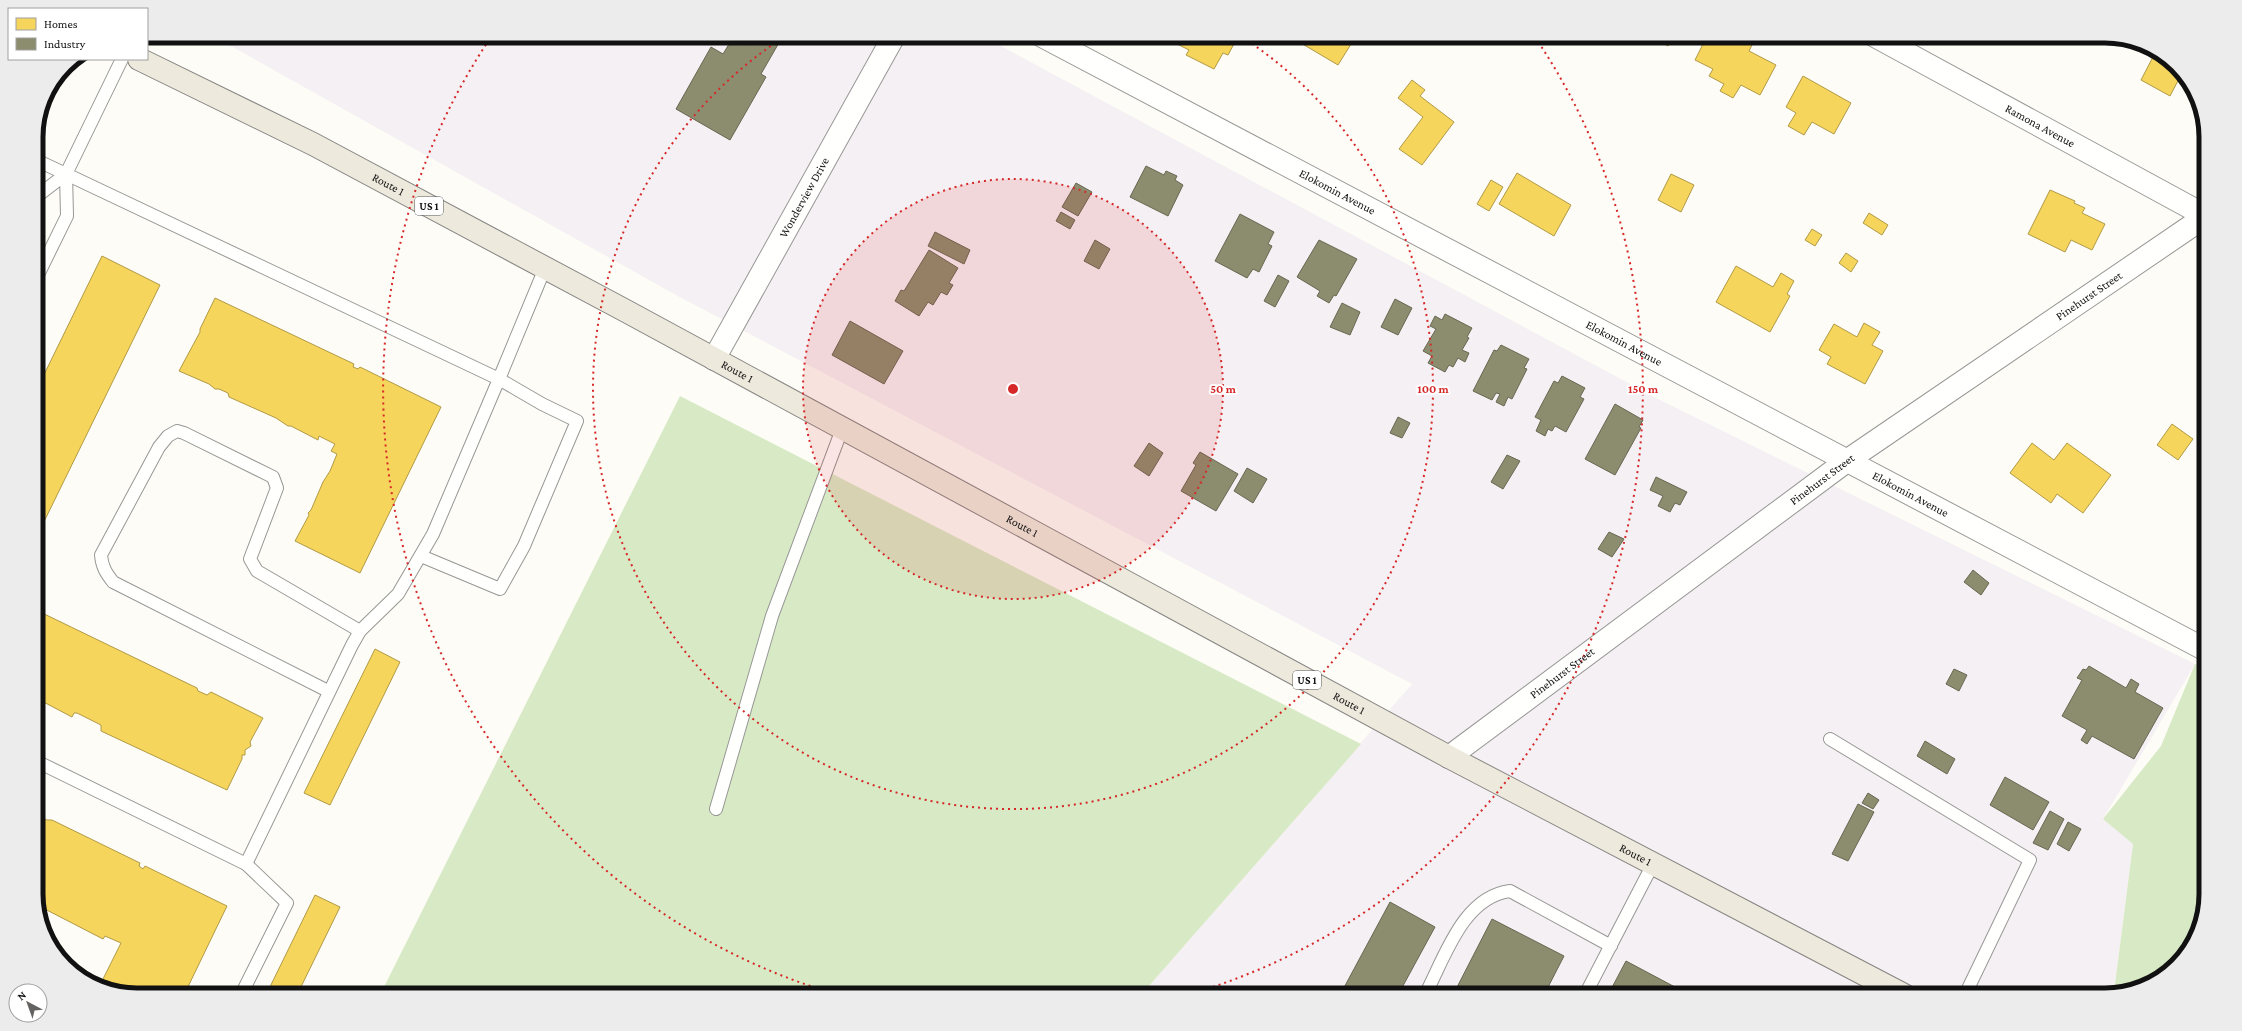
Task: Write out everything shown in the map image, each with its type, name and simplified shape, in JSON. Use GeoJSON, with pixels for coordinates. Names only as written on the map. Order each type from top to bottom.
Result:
{"type":"FeatureCollection","features":[{"type":"Feature","properties":{"kind":"main road","name":"Route 1"},"geometry":{"type":"LineString","coordinates":[[141,60],[313,144],[714,358],[842,429],[1449,757],[1891,988]]}},
{"type":"Feature","properties":{"kind":"street","name":"Wonderview Drive"},"geometry":{"type":"LineString","coordinates":[[714,358],[890,43]]}},
{"type":"Feature","properties":{"kind":"street","name":"Elokomin Avenue"},"geometry":{"type":"LineString","coordinates":[[1055,43],[2199,646]]}},
{"type":"Feature","properties":{"kind":"street","name":"Ramona Avenue"},"geometry":{"type":"LineString","coordinates":[[1888,43],[2199,212]]}},
{"type":"Feature","properties":{"kind":"street","name":"Pinehurst Street"},"geometry":{"type":"LineString","coordinates":[[1449,757],[1848,460],[2199,221]]}},
{"type":"Feature","properties":{"kind":"lane"},"geometry":{"type":"LineString","coordinates":[[43,192],[66,174],[122,60]]}},
{"type":"Feature","properties":{"kind":"lane"},"geometry":{"type":"LineString","coordinates":[[43,163],[499,379],[542,404],[577,420],[524,546],[500,589],[421,556]]}},
{"type":"Feature","properties":{"kind":"lane"},"geometry":{"type":"LineString","coordinates":[[43,265],[67,216],[66,174]]}},
{"type":"Feature","properties":{"kind":"lane"},"geometry":{"type":"LineString","coordinates":[[246,864],[328,691],[360,631],[398,594],[434,534],[545,268]]}},
{"type":"Feature","properties":{"kind":"lane"},"geometry":{"type":"LineString","coordinates":[[716,809],[772,616],[842,429]]}},
{"type":"Feature","properties":{"kind":"lane"},"geometry":{"type":"LineString","coordinates":[[328,691],[113,582],[106,573],[102,566],[101,555],[159,447],[168,436],[177,431],[184,433],[274,477],[277,488],[250,559],[257,571],[360,631]]}},
{"type":"Feature","properties":{"kind":"lane"},"geometry":{"type":"LineString","coordinates":[[1830,739],[2030,860],[1968,988]]}},
{"type":"Feature","properties":{"kind":"lane"},"geometry":{"type":"LineString","coordinates":[[43,764],[246,864],[287,903],[245,988]]}},
{"type":"Feature","properties":{"kind":"lane"},"geometry":{"type":"LineString","coordinates":[[1589,988],[1653,864]]}},
{"type":"Feature","properties":{"kind":"lane"},"geometry":{"type":"LineString","coordinates":[[1429,988],[1467,915],[1485,898],[1498,892],[1510,891],[1611,946]]}},
{"type":"Feature","properties":{"kind":"shaded area"},"geometry":{"type":"Polygon","coordinates":[[[226,43],[995,43],[1660,400],[2195,664],[2103,819],[2133,844],[2115,987],[1147,988],[1412,684],[676,295],[226,43]]]}},
{"type":"Feature","properties":{"kind":"green space"},"geometry":{"type":"Polygon","coordinates":[[[680,396],[1361,744],[1147,988],[384,988],[680,396]]]}},
{"type":"Feature","properties":{"kind":"green space"},"geometry":{"type":"Polygon","coordinates":[[[2195,664],[2199,666],[2199,894],[2196,918],[2192,930],[2183,946],[2167,965],[2135,983],[2115,987],[2133,844],[2103,819],[2161,746],[2195,664]]]}},
{"type":"Feature","properties":{"kind":"building: Homes"},"geometry":{"type":"Polygon","coordinates":[[[1234,43],[1228,55],[1223,53],[1214,69],[1186,55],[1189,50],[1177,44],[1234,43]]]}},
{"type":"Feature","properties":{"kind":"building: Homes"},"geometry":{"type":"Polygon","coordinates":[[[1301,43],[1352,43],[1338,65],[1301,43]]]}},
{"type":"Feature","properties":{"kind":"building: Homes"},"geometry":{"type":"Polygon","coordinates":[[[1663,43],[1670,43],[1668,46],[1663,43]]]}},
{"type":"Feature","properties":{"kind":"building: Homes"},"geometry":{"type":"Polygon","coordinates":[[[1704,43],[1746,43],[1752,45],[1749,51],[1776,65],[1760,95],[1741,85],[1733,98],[1720,91],[1724,84],[1709,76],[1713,69],[1695,60],[1704,43]]]}},
{"type":"Feature","properties":{"kind":"building: Homes"},"geometry":{"type":"Polygon","coordinates":[[[2153,57],[2176,75],[2179,79],[2170,96],[2141,80],[2153,57]]]}},
{"type":"Feature","properties":{"kind":"building: Homes"},"geometry":{"type":"Polygon","coordinates":[[[1803,76],[1851,103],[1834,134],[1812,122],[1804,135],[1788,126],[1796,113],[1786,107],[1803,76]]]}},
{"type":"Feature","properties":{"kind":"building: Homes"},"geometry":{"type":"Polygon","coordinates":[[[1412,80],[1425,90],[1420,96],[1454,122],[1422,165],[1399,149],[1423,117],[1398,98],[1412,80]]]}},
{"type":"Feature","properties":{"kind":"building: Homes"},"geometry":{"type":"Polygon","coordinates":[[[1517,173],[1571,205],[1554,236],[1499,204],[1517,173]]]}},
{"type":"Feature","properties":{"kind":"building: Homes"},"geometry":{"type":"Polygon","coordinates":[[[1671,174],[1694,185],[1681,212],[1658,200],[1671,174]]]}},
{"type":"Feature","properties":{"kind":"building: Homes"},"geometry":{"type":"Polygon","coordinates":[[[1491,180],[1503,187],[1489,211],[1477,204],[1491,180]]]}},
{"type":"Feature","properties":{"kind":"building: Homes"},"geometry":{"type":"Polygon","coordinates":[[[2050,190],[2075,201],[2074,203],[2085,208],[2082,213],[2105,224],[2092,250],[2071,240],[2065,252],[2028,234],[2050,190]]]}},
{"type":"Feature","properties":{"kind":"building: Homes"},"geometry":{"type":"Polygon","coordinates":[[[1869,213],[1888,225],[1882,235],[1863,223],[1869,213]]]}},
{"type":"Feature","properties":{"kind":"building: Homes"},"geometry":{"type":"Polygon","coordinates":[[[1812,229],[1822,235],[1815,246],[1805,240],[1812,229]]]}},
{"type":"Feature","properties":{"kind":"building: Homes"},"geometry":{"type":"Polygon","coordinates":[[[1846,253],[1858,261],[1851,272],[1839,263],[1846,253]]]}},
{"type":"Feature","properties":{"kind":"building: Homes"},"geometry":{"type":"Polygon","coordinates":[[[102,256],[160,285],[43,524],[43,377],[102,256]]]}},
{"type":"Feature","properties":{"kind":"building: Homes"},"geometry":{"type":"Polygon","coordinates":[[[1736,266],[1773,287],[1781,273],[1794,281],[1787,294],[1790,296],[1770,332],[1716,302],[1736,266]]]}},
{"type":"Feature","properties":{"kind":"building: Homes"},"geometry":{"type":"Polygon","coordinates":[[[215,298],[354,364],[353,367],[358,369],[360,367],[441,407],[360,573],[295,541],[309,515],[308,513],[311,510],[323,482],[330,471],[337,454],[331,451],[335,444],[319,436],[318,440],[291,426],[288,426],[276,418],[229,397],[228,393],[215,389],[209,384],[179,371],[200,332],[200,329],[215,298]]]}},
{"type":"Feature","properties":{"kind":"building: Homes"},"geometry":{"type":"Polygon","coordinates":[[[1864,323],[1880,332],[1872,345],[1883,351],[1865,384],[1827,364],[1831,357],[1819,350],[1834,324],[1857,337],[1864,323]]]}},
{"type":"Feature","properties":{"kind":"building: Homes"},"geometry":{"type":"Polygon","coordinates":[[[2172,424],[2193,439],[2178,460],[2157,445],[2172,424]]]}},
{"type":"Feature","properties":{"kind":"building: Homes"},"geometry":{"type":"Polygon","coordinates":[[[2032,443],[2054,460],[2067,443],[2111,475],[2083,513],[2057,494],[2051,503],[2010,473],[2032,443]]]}},
{"type":"Feature","properties":{"kind":"building: Homes"},"geometry":{"type":"Polygon","coordinates":[[[43,613],[197,688],[198,691],[207,695],[211,692],[263,718],[250,742],[251,746],[245,750],[245,755],[242,755],[242,759],[227,790],[101,731],[101,725],[77,713],[74,713],[72,717],[43,702],[43,613]]]}},
{"type":"Feature","properties":{"kind":"building: Homes"},"geometry":{"type":"Polygon","coordinates":[[[375,649],[400,662],[330,805],[304,793],[375,649]]]}},
{"type":"Feature","properties":{"kind":"building: Homes"},"geometry":{"type":"Polygon","coordinates":[[[43,818],[52,820],[140,863],[139,866],[143,869],[145,866],[227,906],[187,988],[131,988],[102,981],[121,943],[105,936],[103,939],[44,909],[43,900],[43,818]]]}},
{"type":"Feature","properties":{"kind":"building: Homes"},"geometry":{"type":"Polygon","coordinates":[[[315,895],[340,907],[300,988],[269,988],[315,895]]]}},
{"type":"Feature","properties":{"kind":"building: Industry"},"geometry":{"type":"Polygon","coordinates":[[[730,43],[748,43],[752,45],[753,43],[779,43],[761,74],[766,77],[730,140],[676,109],[711,47],[723,54],[730,43]]]}},
{"type":"Feature","properties":{"kind":"building: Industry"},"geometry":{"type":"Polygon","coordinates":[[[1146,166],[1164,175],[1166,171],[1177,176],[1175,180],[1183,185],[1168,216],[1130,197],[1146,166]]]}},
{"type":"Feature","properties":{"kind":"building: Industry"},"geometry":{"type":"Polygon","coordinates":[[[1076,183],[1092,192],[1078,216],[1062,207],[1076,183]]]}},
{"type":"Feature","properties":{"kind":"building: Industry"},"geometry":{"type":"Polygon","coordinates":[[[1061,212],[1075,220],[1070,229],[1056,221],[1061,212]]]}},
{"type":"Feature","properties":{"kind":"building: Industry"},"geometry":{"type":"Polygon","coordinates":[[[1240,214],[1274,232],[1268,244],[1272,246],[1259,272],[1253,269],[1247,278],[1215,261],[1240,214]]]}},
{"type":"Feature","properties":{"kind":"building: Industry"},"geometry":{"type":"Polygon","coordinates":[[[935,232],[970,250],[964,264],[928,246],[935,232]]]}},
{"type":"Feature","properties":{"kind":"building: Industry"},"geometry":{"type":"Polygon","coordinates":[[[1095,240],[1110,249],[1099,269],[1084,261],[1095,240]]]}},
{"type":"Feature","properties":{"kind":"building: Industry"},"geometry":{"type":"Polygon","coordinates":[[[1319,240],[1357,259],[1336,296],[1334,295],[1329,303],[1317,296],[1320,291],[1297,277],[1319,240]]]}},
{"type":"Feature","properties":{"kind":"building: Industry"},"geometry":{"type":"Polygon","coordinates":[[[929,250],[958,268],[949,283],[953,285],[947,295],[941,292],[933,305],[928,302],[919,316],[895,301],[901,290],[904,291],[929,250]]]}},
{"type":"Feature","properties":{"kind":"building: Industry"},"geometry":{"type":"Polygon","coordinates":[[[1278,275],[1289,281],[1275,307],[1264,301],[1278,275]]]}},
{"type":"Feature","properties":{"kind":"building: Industry"},"geometry":{"type":"Polygon","coordinates":[[[1395,299],[1412,308],[1398,335],[1381,327],[1395,299]]]}},
{"type":"Feature","properties":{"kind":"building: Industry"},"geometry":{"type":"Polygon","coordinates":[[[1342,303],[1360,312],[1350,335],[1330,327],[1342,303]]]}},
{"type":"Feature","properties":{"kind":"building: Industry"},"geometry":{"type":"Polygon","coordinates":[[[1445,314],[1472,328],[1467,337],[1469,338],[1462,350],[1469,353],[1465,362],[1458,358],[1453,367],[1449,365],[1445,372],[1428,363],[1432,356],[1423,351],[1436,329],[1430,326],[1435,316],[1442,320],[1445,314]]]}},
{"type":"Feature","properties":{"kind":"building: Industry"},"geometry":{"type":"Polygon","coordinates":[[[850,321],[903,351],[884,384],[832,355],[850,321]]]}},
{"type":"Feature","properties":{"kind":"building: Industry"},"geometry":{"type":"Polygon","coordinates":[[[1501,345],[1529,359],[1524,368],[1527,369],[1512,399],[1508,397],[1504,406],[1496,402],[1500,394],[1496,393],[1492,400],[1473,391],[1494,350],[1497,351],[1501,345]]]}},
{"type":"Feature","properties":{"kind":"building: Industry"},"geometry":{"type":"Polygon","coordinates":[[[1562,376],[1585,388],[1580,397],[1584,399],[1566,432],[1555,426],[1552,431],[1548,429],[1545,436],[1536,431],[1541,420],[1535,417],[1554,381],[1558,383],[1562,376]]]}},
{"type":"Feature","properties":{"kind":"building: Industry"},"geometry":{"type":"Polygon","coordinates":[[[1615,404],[1643,420],[1639,427],[1641,428],[1615,475],[1585,459],[1615,404]]]}},
{"type":"Feature","properties":{"kind":"building: Industry"},"geometry":{"type":"Polygon","coordinates":[[[1398,417],[1410,423],[1402,438],[1390,433],[1398,417]]]}},
{"type":"Feature","properties":{"kind":"building: Industry"},"geometry":{"type":"Polygon","coordinates":[[[1149,443],[1163,453],[1149,476],[1134,466],[1149,443]]]}},
{"type":"Feature","properties":{"kind":"building: Industry"},"geometry":{"type":"Polygon","coordinates":[[[1200,452],[1238,474],[1216,511],[1181,491],[1196,465],[1193,463],[1200,452]]]}},
{"type":"Feature","properties":{"kind":"building: Industry"},"geometry":{"type":"Polygon","coordinates":[[[1507,455],[1520,461],[1503,489],[1491,482],[1507,455]]]}},
{"type":"Feature","properties":{"kind":"building: Industry"},"geometry":{"type":"Polygon","coordinates":[[[1247,468],[1267,479],[1253,503],[1234,491],[1247,468]]]}},
{"type":"Feature","properties":{"kind":"building: Industry"},"geometry":{"type":"Polygon","coordinates":[[[1656,477],[1687,492],[1680,505],[1675,503],[1670,512],[1658,506],[1663,496],[1650,490],[1656,477]]]}},
{"type":"Feature","properties":{"kind":"building: Industry"},"geometry":{"type":"Polygon","coordinates":[[[1609,532],[1624,539],[1612,557],[1598,549],[1609,532]]]}},
{"type":"Feature","properties":{"kind":"building: Industry"},"geometry":{"type":"Polygon","coordinates":[[[1973,570],[1989,583],[1981,595],[1964,582],[1973,570]]]}},
{"type":"Feature","properties":{"kind":"building: Industry"},"geometry":{"type":"Polygon","coordinates":[[[2089,666],[2126,688],[2131,679],[2139,684],[2135,692],[2163,708],[2134,759],[2092,736],[2087,744],[2081,740],[2087,730],[2062,716],[2082,680],[2077,678],[2083,669],[2086,670],[2089,666]]]}},
{"type":"Feature","properties":{"kind":"building: Industry"},"geometry":{"type":"Polygon","coordinates":[[[1954,669],[1967,675],[1959,691],[1946,684],[1954,669]]]}},
{"type":"Feature","properties":{"kind":"building: Industry"},"geometry":{"type":"Polygon","coordinates":[[[1925,741],[1955,759],[1947,774],[1917,756],[1925,741]]]}},
{"type":"Feature","properties":{"kind":"building: Industry"},"geometry":{"type":"Polygon","coordinates":[[[2005,777],[2049,802],[2033,830],[1990,805],[2005,777]]]}},
{"type":"Feature","properties":{"kind":"building: Industry"},"geometry":{"type":"Polygon","coordinates":[[[1868,793],[1879,800],[1873,809],[1862,803],[1868,793]]]}},
{"type":"Feature","properties":{"kind":"building: Industry"},"geometry":{"type":"Polygon","coordinates":[[[1858,804],[1874,812],[1848,861],[1832,854],[1858,804]]]}},
{"type":"Feature","properties":{"kind":"building: Industry"},"geometry":{"type":"Polygon","coordinates":[[[2050,811],[2064,819],[2048,850],[2033,843],[2050,811]]]}},
{"type":"Feature","properties":{"kind":"building: Industry"},"geometry":{"type":"Polygon","coordinates":[[[2068,822],[2081,829],[2069,851],[2057,844],[2068,822]]]}},
{"type":"Feature","properties":{"kind":"building: Industry"},"geometry":{"type":"Polygon","coordinates":[[[1390,902],[1435,927],[1402,988],[1344,988],[1390,902]]]}},
{"type":"Feature","properties":{"kind":"building: Industry"},"geometry":{"type":"Polygon","coordinates":[[[1492,919],[1564,956],[1548,988],[1457,988],[1492,919]]]}},
{"type":"Feature","properties":{"kind":"building: Industry"},"geometry":{"type":"Polygon","coordinates":[[[1626,961],[1677,988],[1612,988],[1626,961]]]}}]}
